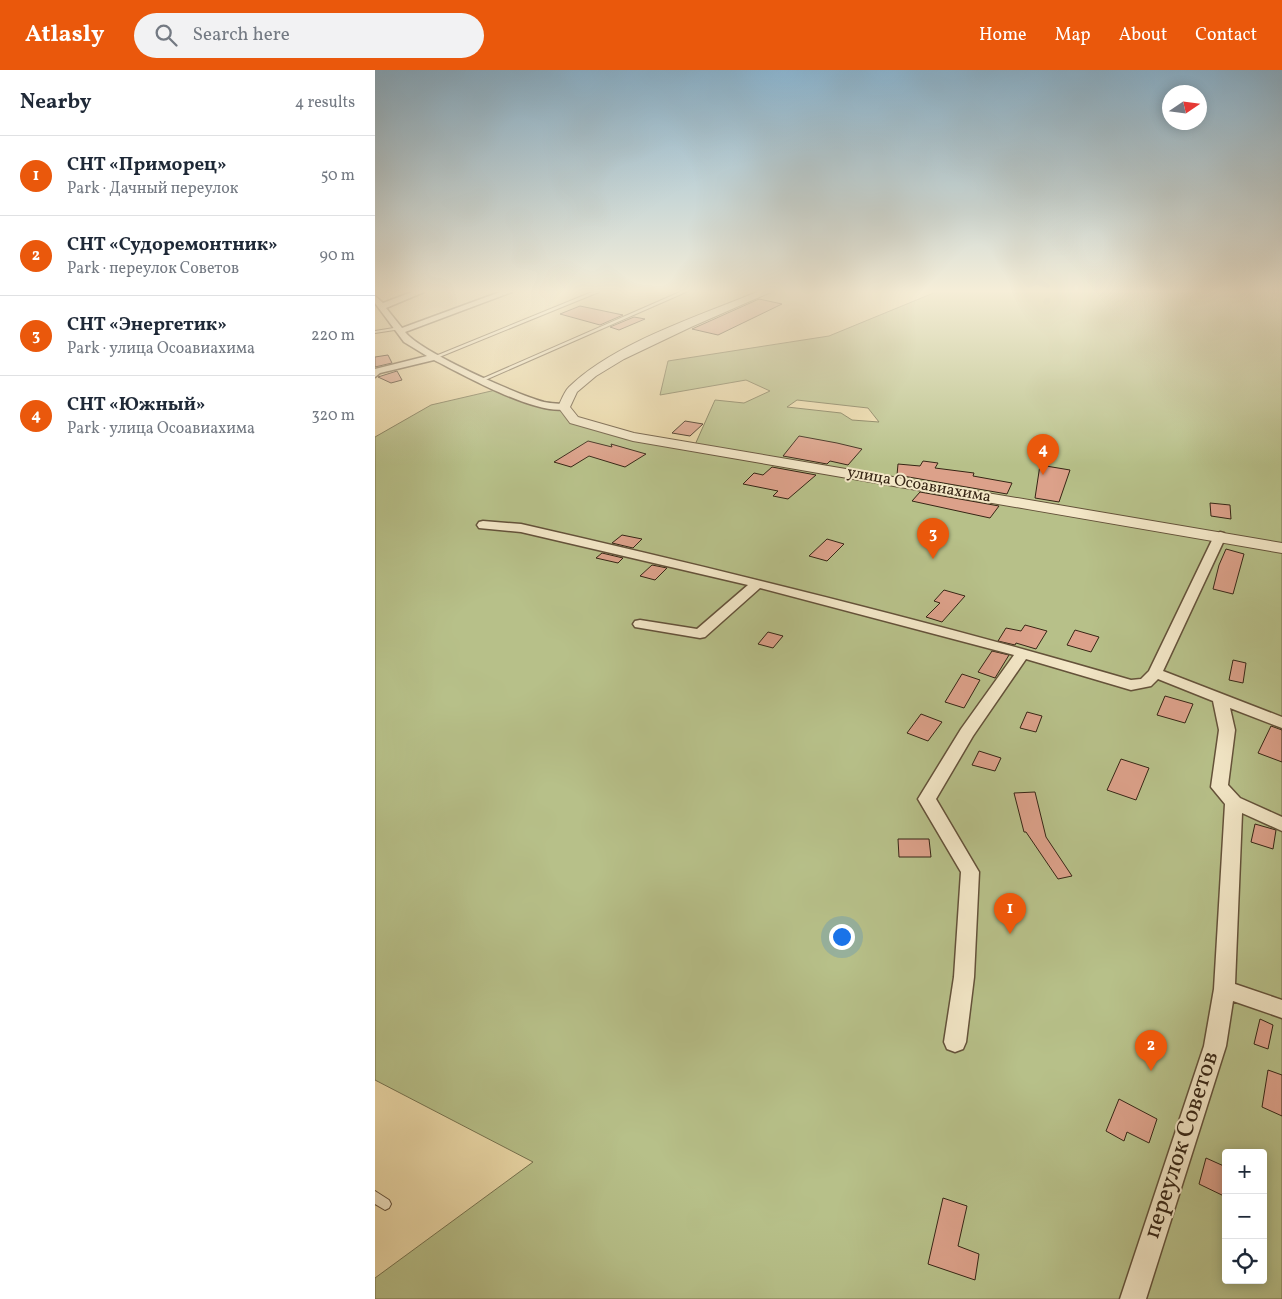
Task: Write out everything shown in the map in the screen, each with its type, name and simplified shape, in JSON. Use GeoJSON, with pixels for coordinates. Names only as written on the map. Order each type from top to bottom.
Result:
{"type":"FeatureCollection","features":[{"type":"Feature","properties":{"kind":"street"},"geometry":{"type":"LineString","coordinates":[[422,349],[500,389],[544,405],[564,407],[568,396],[613,360],[634,349]]}},
{"type":"Feature","properties":{"kind":"street"},"geometry":{"type":"LineString","coordinates":[[376,372],[435,357]]}},
{"type":"Feature","properties":{"kind":"street","name":"улица Осоавиахима"},"geometry":{"type":"LineString","coordinates":[[564,407],[574,420],[633,437],[1282,548]]}},
{"type":"Feature","properties":{"kind":"street"},"geometry":{"type":"LineString","coordinates":[[483,525],[521,528],[758,582],[1023,652],[1131,685],[1146,683],[1155,673],[1220,536]]}},
{"type":"Feature","properties":{"kind":"street"},"geometry":{"type":"LineString","coordinates":[[640,624],[701,634],[758,582]]}},
{"type":"Feature","properties":{"kind":"street"},"geometry":{"type":"LineString","coordinates":[[955,1042],[964,977],[971,872],[927,799],[967,733],[1023,652]]}},
{"type":"Feature","properties":{"kind":"street"},"geometry":{"type":"LineString","coordinates":[[1155,673],[1282,723]]}},
{"type":"Feature","properties":{"kind":"street"},"geometry":{"type":"LineString","coordinates":[[1220,699],[1227,730],[1219,787],[1234,802],[1282,824]]}},
{"type":"Feature","properties":{"kind":"street","name":"переулок Советов"},"geometry":{"type":"LineString","coordinates":[[1133,1299],[1215,1046],[1224,989],[1234,802]]}},
{"type":"Feature","properties":{"kind":"street"},"geometry":{"type":"LineString","coordinates":[[1224,989],[1282,1009]]}},
{"type":"Feature","properties":{"kind":"lane"},"geometry":{"type":"LineString","coordinates":[[435,357],[454,349]]}},
{"type":"Feature","properties":{"kind":"lane"},"geometry":{"type":"LineString","coordinates":[[481,380],[552,349]]}},
{"type":"Feature","properties":{"kind":"green space"},"geometry":{"type":"Polygon","coordinates":[[[743,349],[1282,349],[1282,1299],[375,1299],[375,1278],[533,1162],[375,1080],[375,437],[431,405],[500,389],[544,405],[564,407],[574,420],[694,447],[715,400],[744,403],[770,391],[746,380],[660,395],[668,361],[743,349]],[[797,400],[787,407],[841,413],[852,420],[879,422],[868,408],[797,400]]]}},
{"type":"Feature","properties":{"kind":"building"},"geometry":{"type":"Polygon","coordinates":[[[388,355],[392,363],[375,367],[375,357],[388,355]]]}},
{"type":"Feature","properties":{"kind":"building"},"geometry":{"type":"Polygon","coordinates":[[[397,371],[402,380],[391,383],[378,377],[397,371]]]}},
{"type":"Feature","properties":{"kind":"building"},"geometry":{"type":"Polygon","coordinates":[[[685,421],[703,424],[690,436],[672,433],[685,421]]]}},
{"type":"Feature","properties":{"kind":"building"},"geometry":{"type":"Polygon","coordinates":[[[799,436],[862,449],[848,465],[830,461],[827,464],[783,456],[799,436]]]}},
{"type":"Feature","properties":{"kind":"building"},"geometry":{"type":"Polygon","coordinates":[[[588,441],[612,447],[611,444],[646,454],[625,467],[589,456],[571,467],[554,462],[588,441]]]}},
{"type":"Feature","properties":{"kind":"building"},"geometry":{"type":"Polygon","coordinates":[[[923,461],[938,463],[935,468],[974,473],[973,476],[1012,483],[1007,494],[897,475],[898,464],[920,466],[923,461]]]}},
{"type":"Feature","properties":{"kind":"building"},"geometry":{"type":"Polygon","coordinates":[[[1040,465],[1070,470],[1059,502],[1035,498],[1040,465]]]}},
{"type":"Feature","properties":{"kind":"building"},"geometry":{"type":"Polygon","coordinates":[[[772,467],[816,475],[788,499],[773,496],[778,491],[743,484],[754,473],[763,475],[772,467]]]}},
{"type":"Feature","properties":{"kind":"building"},"geometry":{"type":"Polygon","coordinates":[[[920,492],[999,506],[990,518],[912,501],[920,492]]]}},
{"type":"Feature","properties":{"kind":"building"},"geometry":{"type":"Polygon","coordinates":[[[1210,503],[1230,505],[1231,519],[1211,516],[1210,503]]]}},
{"type":"Feature","properties":{"kind":"building"},"geometry":{"type":"Polygon","coordinates":[[[622,535],[642,539],[633,548],[612,543],[622,535]]]}},
{"type":"Feature","properties":{"kind":"building"},"geometry":{"type":"Polygon","coordinates":[[[827,539],[844,544],[827,561],[809,556],[827,539]]]}},
{"type":"Feature","properties":{"kind":"building"},"geometry":{"type":"Polygon","coordinates":[[[1226,549],[1244,554],[1233,594],[1213,589],[1219,565],[1226,549]]]}},
{"type":"Feature","properties":{"kind":"building"},"geometry":{"type":"Polygon","coordinates":[[[602,553],[623,558],[618,563],[596,558],[602,553]]]}},
{"type":"Feature","properties":{"kind":"building"},"geometry":{"type":"Polygon","coordinates":[[[652,565],[667,568],[655,580],[640,576],[652,565]]]}},
{"type":"Feature","properties":{"kind":"building"},"geometry":{"type":"Polygon","coordinates":[[[944,590],[965,596],[942,622],[926,617],[940,603],[934,601],[944,590]]]}},
{"type":"Feature","properties":{"kind":"building"},"geometry":{"type":"Polygon","coordinates":[[[1025,625],[1047,631],[1036,649],[1016,643],[1015,645],[998,641],[1006,628],[1021,631],[1025,625]]]}},
{"type":"Feature","properties":{"kind":"building"},"geometry":{"type":"Polygon","coordinates":[[[1075,630],[1099,637],[1091,652],[1067,645],[1075,630]]]}},
{"type":"Feature","properties":{"kind":"building"},"geometry":{"type":"Polygon","coordinates":[[[768,632],[783,636],[773,648],[758,644],[768,632]]]}},
{"type":"Feature","properties":{"kind":"building"},"geometry":{"type":"Polygon","coordinates":[[[992,651],[1009,655],[995,678],[978,672],[992,651]]]}},
{"type":"Feature","properties":{"kind":"building"},"geometry":{"type":"Polygon","coordinates":[[[1233,660],[1246,663],[1243,683],[1229,680],[1233,660]]]}},
{"type":"Feature","properties":{"kind":"building"},"geometry":{"type":"Polygon","coordinates":[[[962,674],[980,680],[964,708],[945,702],[962,674]]]}},
{"type":"Feature","properties":{"kind":"building"},"geometry":{"type":"Polygon","coordinates":[[[1165,696],[1193,704],[1185,723],[1157,715],[1165,696]]]}},
{"type":"Feature","properties":{"kind":"building"},"geometry":{"type":"Polygon","coordinates":[[[1027,712],[1042,716],[1036,732],[1020,728],[1027,712]]]}},
{"type":"Feature","properties":{"kind":"building"},"geometry":{"type":"Polygon","coordinates":[[[921,714],[942,722],[928,741],[907,733],[921,714]]]}},
{"type":"Feature","properties":{"kind":"building"},"geometry":{"type":"Polygon","coordinates":[[[1271,726],[1282,730],[1282,762],[1258,753],[1271,726]]]}},
{"type":"Feature","properties":{"kind":"building"},"geometry":{"type":"Polygon","coordinates":[[[979,751],[1001,758],[995,771],[972,765],[979,751]]]}},
{"type":"Feature","properties":{"kind":"building"},"geometry":{"type":"Polygon","coordinates":[[[1121,759],[1149,768],[1136,800],[1107,790],[1121,759]]]}},
{"type":"Feature","properties":{"kind":"building"},"geometry":{"type":"Polygon","coordinates":[[[1035,792],[1046,837],[1072,876],[1058,879],[1026,832],[1024,832],[1014,793],[1035,792]]]}},
{"type":"Feature","properties":{"kind":"building"},"geometry":{"type":"Polygon","coordinates":[[[1255,824],[1276,830],[1273,849],[1251,842],[1255,824]]]}},
{"type":"Feature","properties":{"kind":"building"},"geometry":{"type":"Polygon","coordinates":[[[898,839],[929,839],[931,857],[899,857],[898,839]]]}},
{"type":"Feature","properties":{"kind":"building"},"geometry":{"type":"Polygon","coordinates":[[[1260,1019],[1273,1025],[1268,1049],[1254,1044],[1260,1019]]]}},
{"type":"Feature","properties":{"kind":"building"},"geometry":{"type":"Polygon","coordinates":[[[1268,1070],[1282,1075],[1282,1116],[1262,1107],[1268,1070]]]}},
{"type":"Feature","properties":{"kind":"building"},"geometry":{"type":"Polygon","coordinates":[[[1119,1099],[1157,1119],[1149,1143],[1127,1132],[1124,1141],[1106,1131],[1119,1099]]]}},
{"type":"Feature","properties":{"kind":"building"},"geometry":{"type":"Polygon","coordinates":[[[1206,1158],[1222,1165],[1222,1195],[1199,1184],[1206,1158]]]}},
{"type":"Feature","properties":{"kind":"building"},"geometry":{"type":"Polygon","coordinates":[[[943,1198],[967,1206],[958,1246],[979,1254],[975,1280],[928,1264],[943,1198]]]}},
{"type":"Feature","properties":{"kind":"place","name":"СНТ «Южный»"},"geometry":{"type":"Point","coordinates":[1043,475]}},
{"type":"Feature","properties":{"kind":"place","name":"СНТ «Энергетик»"},"geometry":{"type":"Point","coordinates":[933,559]}},
{"type":"Feature","properties":{"kind":"place","name":"СНТ «Приморец»"},"geometry":{"type":"Point","coordinates":[1010,934]}},
{"type":"Feature","properties":{"kind":"place","name":"СНТ «Судоремонтник»"},"geometry":{"type":"Point","coordinates":[1151,1071]}}]}
